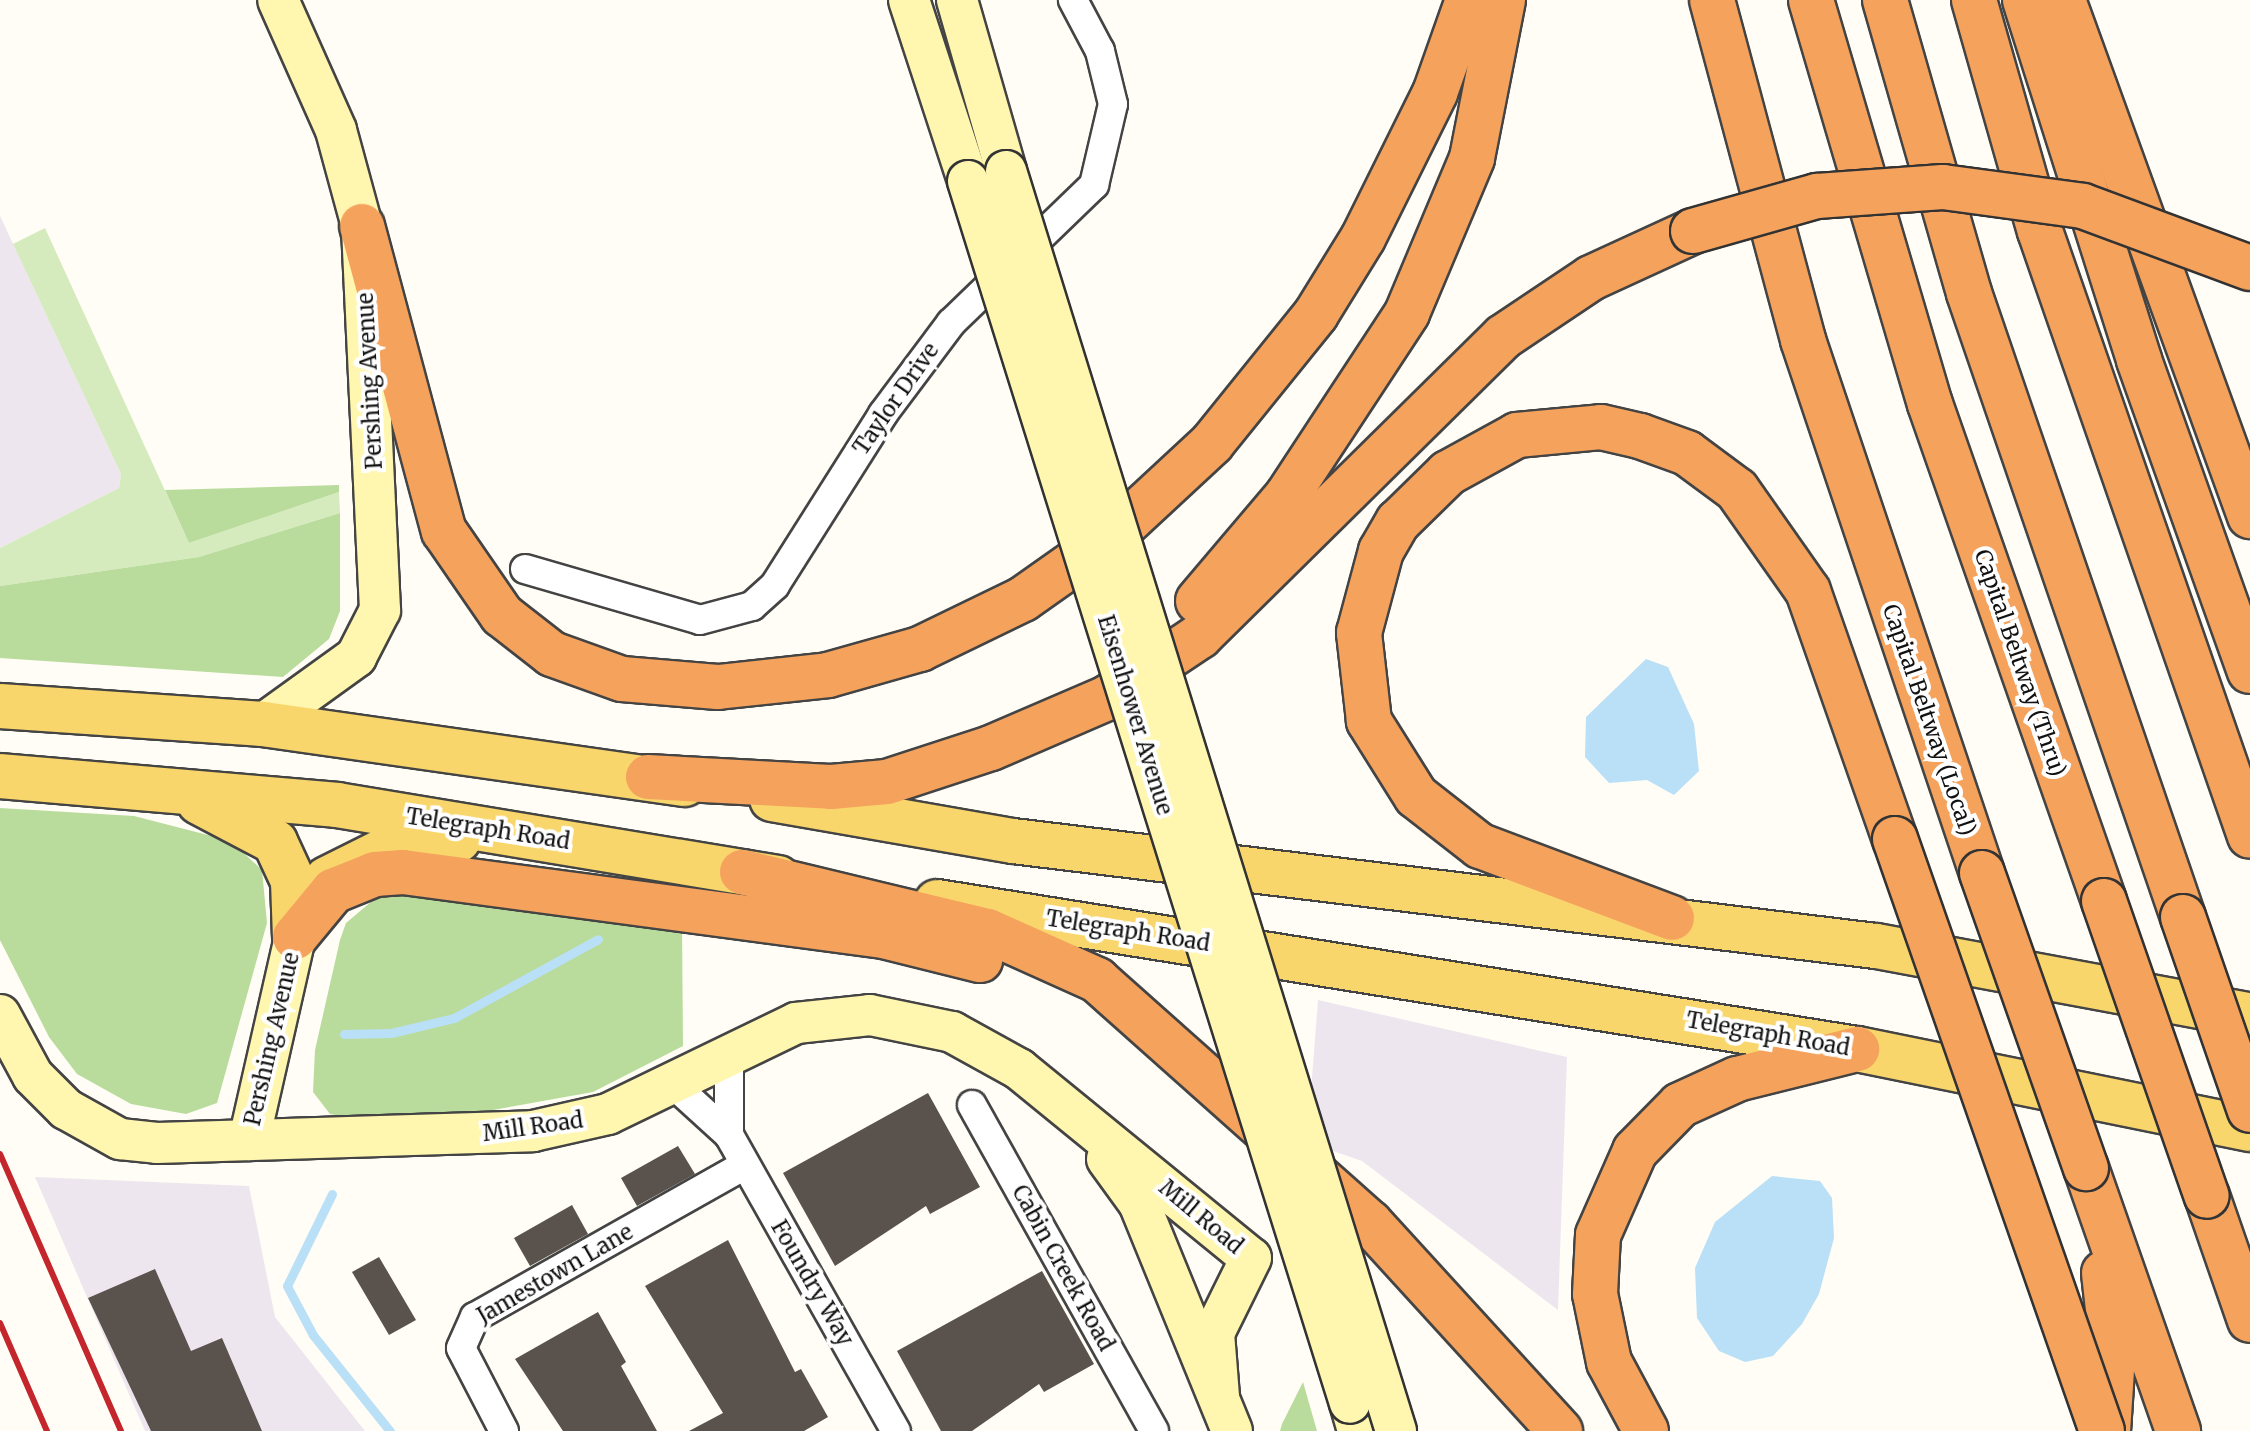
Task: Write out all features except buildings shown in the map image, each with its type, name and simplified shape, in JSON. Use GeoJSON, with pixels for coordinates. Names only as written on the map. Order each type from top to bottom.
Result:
{"type":"FeatureCollection","features":[{"type":"Feature","properties":{"kind":"highway"},"geometry":{"type":"LineString","coordinates":[[362,226],[444,531],[502,615],[552,654],[622,679],[718,687],[828,675],[920,649],[1023,599],[1111,537],[1212,443],[1316,314],[1363,238],[1435,93],[1468,0]]}},
{"type":"Feature","properties":{"kind":"highway"},"geometry":{"type":"LineString","coordinates":[[1047,722],[1162,637],[1216,582],[1365,384],[1436,253],[1472,158],[1503,0]]}},
{"type":"Feature","properties":{"kind":"highway","name":"Capital Beltway (Local)"},"geometry":{"type":"LineString","coordinates":[[1712,0],[1803,340],[1982,873],[2178,1431]]}},
{"type":"Feature","properties":{"kind":"highway","name":"Capital Beltway (Thru)"},"geometry":{"type":"LineString","coordinates":[[1811,0],[1930,404],[2250,1320]]}},
{"type":"Feature","properties":{"kind":"highway"},"geometry":{"type":"LineString","coordinates":[[1885,0],[1969,293],[2250,1110]]}},
{"type":"Feature","properties":{"kind":"highway"},"geometry":{"type":"LineString","coordinates":[[1974,0],[2040,231],[2250,836]]}},
{"type":"Feature","properties":{"kind":"highway"},"geometry":{"type":"LineString","coordinates":[[2025,0],[2139,360],[2250,671]]}},
{"type":"Feature","properties":{"kind":"highway"},"geometry":{"type":"LineString","coordinates":[[2063,0],[2250,516]]}},
{"type":"Feature","properties":{"kind":"highway"},"geometry":{"type":"LineString","coordinates":[[648,777],[831,787],[887,782],[1107,698],[1200,636],[1503,337],[1591,278],[1693,231],[1817,196],[1943,187],[2083,206],[2250,268]]}},
{"type":"Feature","properties":{"kind":"highway"},"geometry":{"type":"LineString","coordinates":[[1672,918],[1480,846],[1416,796],[1369,721],[1359,633],[1381,551],[1398,522],[1448,473],[1517,435],[1601,427],[1640,436],[1687,453],[1737,490],[1808,591],[2102,1431]]}},
{"type":"Feature","properties":{"kind":"highway"},"geometry":{"type":"LineString","coordinates":[[295,937],[333,891],[375,874],[403,872],[887,937],[1014,970],[1068,996],[1236,1108]]}},
{"type":"Feature","properties":{"kind":"highway"},"geometry":{"type":"LineString","coordinates":[[742,872],[917,912],[1047,954],[1141,1014],[1236,1108],[1370,1223],[1560,1431]]}},
{"type":"Feature","properties":{"kind":"highway"},"geometry":{"type":"LineString","coordinates":[[1646,1431],[1609,1362],[1595,1294],[1598,1235],[1635,1151],[1680,1105],[1737,1079],[1857,1049]]}},
{"type":"Feature","properties":{"kind":"highway"},"geometry":{"type":"LineString","coordinates":[[2086,1168],[2113,1354],[2108,1431]]}},
{"type":"Feature","properties":{"kind":"main road","name":"Pershing Avenue"},"geometry":{"type":"LineString","coordinates":[[263,724],[356,657],[380,610],[362,226],[312,66],[278,0]]}},
{"type":"Feature","properties":{"kind":"main road"},"geometry":{"type":"LineString","coordinates":[[299,0],[312,66]]}},
{"type":"Feature","properties":{"kind":"main road","name":"Eisenhower Avenue"},"geometry":{"type":"LineString","coordinates":[[909,0],[987,176],[1396,1431]]}},
{"type":"Feature","properties":{"kind":"main road","name":"Eisenhower Avenue"},"geometry":{"type":"LineString","coordinates":[[957,0],[987,176],[1354,1417]]}},
{"type":"Feature","properties":{"kind":"main road"},"geometry":{"type":"LineString","coordinates":[[0,706],[263,724],[648,777],[1013,841],[1672,918],[2081,979],[2250,1015]]}},
{"type":"Feature","properties":{"kind":"main road","name":"Telegraph Road"},"geometry":{"type":"LineString","coordinates":[[0,776],[159,787],[549,837],[742,872],[1857,1049],[2250,1129]]}},
{"type":"Feature","properties":{"kind":"main road"},"geometry":{"type":"LineString","coordinates":[[159,787],[234,815],[275,842],[293,881],[295,937]]}},
{"type":"Feature","properties":{"kind":"main road"},"geometry":{"type":"LineString","coordinates":[[295,937],[319,888],[365,856],[407,844],[549,837]]}},
{"type":"Feature","properties":{"kind":"main road","name":"Pershing Avenue"},"geometry":{"type":"LineString","coordinates":[[249,1140],[295,937]]}},
{"type":"Feature","properties":{"kind":"main road","name":"Mill Road"},"geometry":{"type":"LineString","coordinates":[[0,1015],[33,1076],[92,1127],[157,1143],[533,1131],[608,1114],[796,1023],[841,1014],[911,1019],[984,1045],[1251,1258],[1214,1333],[1226,1413]]}},
{"type":"Feature","properties":{"kind":"main road","name":"Mill Road"},"geometry":{"type":"LineString","coordinates":[[1074,1114],[1139,1203],[1226,1413]]}},
{"type":"Feature","properties":{"kind":"street","name":"Taylor Drive"},"geometry":{"type":"LineString","coordinates":[[525,569],[700,620],[752,606],[775,585],[883,414],[951,323],[1094,185],[1113,104],[1100,51],[1073,0]]}},
{"type":"Feature","properties":{"kind":"street","name":"Foundry Way"},"geometry":{"type":"LineString","coordinates":[[729,1054],[729,1135]]}},
{"type":"Feature","properties":{"kind":"street","name":"Foundry Way"},"geometry":{"type":"LineString","coordinates":[[673,1084],[729,1135],[896,1431]]}},
{"type":"Feature","properties":{"kind":"street","name":"Cabin Creek Road"},"geometry":{"type":"LineString","coordinates":[[972,1105],[1154,1431]]}},
{"type":"Feature","properties":{"kind":"street","name":"Jamestown Lane"},"geometry":{"type":"LineString","coordinates":[[504,1431],[461,1348],[475,1317],[745,1165]]}},
{"type":"Feature","properties":{"kind":"shaded area"},"geometry":{"type":"Polygon","coordinates":[[[0,216],[121,474],[119,488],[0,548],[0,216]]]}},
{"type":"Feature","properties":{"kind":"shaded area"},"geometry":{"type":"Polygon","coordinates":[[[1318,1000],[1567,1057],[1558,1310],[1362,1161],[1307,1142],[1318,1000]]]}},
{"type":"Feature","properties":{"kind":"shaded area"},"geometry":{"type":"Polygon","coordinates":[[[35,1177],[249,1186],[275,1317],[365,1431],[145,1431],[35,1177]]]}},
{"type":"Feature","properties":{"kind":"green space"},"geometry":{"type":"Polygon","coordinates":[[[45,228],[189,543],[339,492],[340,513],[199,557],[0,586],[0,548],[119,488],[121,474],[13,244],[45,228]]]}},
{"type":"Feature","properties":{"kind":"green space"},"geometry":{"type":"Polygon","coordinates":[[[339,485],[339,492],[189,543],[165,490],[339,485]]]}},
{"type":"Feature","properties":{"kind":"green space"},"geometry":{"type":"Polygon","coordinates":[[[340,513],[340,611],[329,639],[283,677],[0,658],[0,586],[199,557],[340,513]]]}},
{"type":"Feature","properties":{"kind":"green space"},"geometry":{"type":"Polygon","coordinates":[[[0,808],[134,816],[231,841],[262,870],[267,923],[217,1103],[186,1114],[131,1104],[77,1074],[49,1037],[0,940],[0,808]]]}},
{"type":"Feature","properties":{"kind":"green space"},"geometry":{"type":"Polygon","coordinates":[[[385,890],[682,925],[683,1046],[593,1092],[493,1110],[365,1120],[330,1114],[313,1092],[315,1050],[340,940],[346,923],[385,890]]]}},
{"type":"Feature","properties":{"kind":"green space"},"geometry":{"type":"Polygon","coordinates":[[[1303,1382],[1317,1431],[1280,1431],[1282,1424],[1303,1382]]]}},
{"type":"Feature","properties":{"kind":"water"},"geometry":{"type":"Polygon","coordinates":[[[1646,659],[1668,667],[1694,724],[1699,771],[1674,795],[1647,780],[1609,783],[1585,757],[1586,717],[1646,659]]]}},
{"type":"Feature","properties":{"kind":"water"},"geometry":{"type":"Polygon","coordinates":[[[1772,1176],[1820,1181],[1832,1198],[1834,1238],[1819,1294],[1802,1324],[1773,1356],[1745,1362],[1719,1351],[1697,1318],[1695,1268],[1715,1222],[1772,1176]]]}},
{"type":"Feature","properties":{"kind":"waterway"},"geometry":{"type":"LineString","coordinates":[[344,1034],[391,1033],[454,1018],[598,939]]}},
{"type":"Feature","properties":{"kind":"waterway"},"geometry":{"type":"LineString","coordinates":[[332,1194],[287,1286],[313,1335],[390,1431]]}},
{"type":"Feature","properties":{"kind":"railway"},"geometry":{"type":"LineString","coordinates":[[0,1154],[121,1431]]}},
{"type":"Feature","properties":{"kind":"railway"},"geometry":{"type":"LineString","coordinates":[[0,1323],[47,1431]]}}]}
